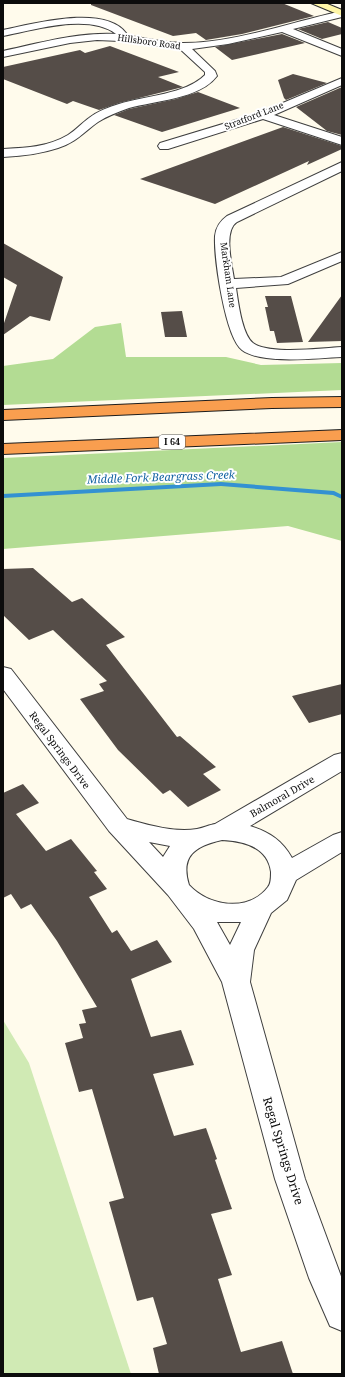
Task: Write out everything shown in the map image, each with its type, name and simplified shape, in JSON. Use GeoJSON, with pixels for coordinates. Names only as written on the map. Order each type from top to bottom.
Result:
{"type":"FeatureCollection","features":[{"type":"Feature","properties":{"kind":"highway"},"geometry":{"type":"LineString","coordinates":[[3,415],[272,403],[342,402]]}},
{"type":"Feature","properties":{"kind":"highway","name":"I 64"},"geometry":{"type":"LineString","coordinates":[[3,450],[342,435]]}},
{"type":"Feature","properties":{"kind":"main road"},"geometry":{"type":"LineString","coordinates":[[316,3],[342,14]]}},
{"type":"Feature","properties":{"kind":"street","name":"Hillsboro Road"},"geometry":{"type":"LineString","coordinates":[[3,54],[86,38],[122,38],[184,47],[218,43],[342,14]]}},
{"type":"Feature","properties":{"kind":"street"},"geometry":{"type":"LineString","coordinates":[[3,32],[60,22],[82,21],[110,26],[121,32],[122,38]]}},
{"type":"Feature","properties":{"kind":"street"},"geometry":{"type":"LineString","coordinates":[[282,28],[342,53]]}},
{"type":"Feature","properties":{"kind":"street"},"geometry":{"type":"LineString","coordinates":[[3,153],[36,150],[58,144],[77,135],[91,122],[106,113],[131,104],[184,91],[204,82],[211,76],[210,71],[184,47]]}},
{"type":"Feature","properties":{"kind":"street","name":"Stratford Lane"},"geometry":{"type":"LineString","coordinates":[[164,146],[263,115],[342,81]]}},
{"type":"Feature","properties":{"kind":"street"},"geometry":{"type":"LineString","coordinates":[[263,115],[342,141]]}},
{"type":"Feature","properties":{"kind":"street","name":"Markham Lane"},"geometry":{"type":"LineString","coordinates":[[342,166],[226,223],[222,235],[234,318],[243,343],[257,350],[277,354],[342,352]]}},
{"type":"Feature","properties":{"kind":"street"},"geometry":{"type":"LineString","coordinates":[[228,284],[283,281],[303,274],[342,256]]}},
{"type":"Feature","properties":{"kind":"street","name":"Regal Springs Drive"},"geometry":{"type":"LineString","coordinates":[[3,674],[118,825],[182,894],[204,922],[236,982],[290,1179],[325,1278],[342,1315]]}},
{"type":"Feature","properties":{"kind":"street","name":"Balmoral Drive"},"geometry":{"type":"LineString","coordinates":[[222,831],[342,762]]}},
{"type":"Feature","properties":{"kind":"street"},"geometry":{"type":"LineString","coordinates":[[118,825],[149,835],[173,838],[196,838]]}},
{"type":"Feature","properties":{"kind":"street"},"geometry":{"type":"LineString","coordinates":[[222,831],[247,834],[258,838],[272,848],[282,860],[285,874],[281,888],[271,900],[250,910],[236,913],[218,912],[208,910],[182,894],[172,870],[173,863],[179,851],[204,834],[222,831]]}},
{"type":"Feature","properties":{"kind":"street"},"geometry":{"type":"LineString","coordinates":[[285,874],[342,841]]}},
{"type":"Feature","properties":{"kind":"street","name":"Regal Springs Drive"},"geometry":{"type":"LineString","coordinates":[[236,982],[241,950],[261,906]]}},
{"type":"Feature","properties":{"kind":"green space"},"geometry":{"type":"Polygon","coordinates":[[[121,323],[126,357],[226,357],[261,365],[342,363],[342,390],[3,405],[3,366],[53,359],[95,327],[121,323]]]}},
{"type":"Feature","properties":{"kind":"green space"},"geometry":{"type":"Polygon","coordinates":[[[342,442],[342,541],[288,526],[3,549],[3,458],[342,442]]]}},
{"type":"Feature","properties":{"kind":"green space"},"geometry":{"type":"Polygon","coordinates":[[[3,1020],[29,1063],[131,1374],[3,1374],[3,1020]]]}},
{"type":"Feature","properties":{"kind":"building"},"geometry":{"type":"Polygon","coordinates":[[[91,3],[282,3],[314,16],[242,34],[206,40],[196,33],[173,36],[91,5],[91,3]]]}},
{"type":"Feature","properties":{"kind":"building"},"geometry":{"type":"Polygon","coordinates":[[[328,22],[342,28],[342,34],[322,39],[298,29],[328,22]]]}},
{"type":"Feature","properties":{"kind":"building"},"geometry":{"type":"Polygon","coordinates":[[[282,34],[305,43],[232,60],[215,47],[282,34]]]}},
{"type":"Feature","properties":{"kind":"building"},"geometry":{"type":"Polygon","coordinates":[[[110,46],[179,72],[158,77],[183,87],[119,103],[99,110],[73,101],[67,104],[3,79],[3,67],[80,50],[85,53],[110,46]]]}},
{"type":"Feature","properties":{"kind":"building"},"geometry":{"type":"Polygon","coordinates":[[[293,74],[327,83],[286,100],[278,80],[293,74]]]}},
{"type":"Feature","properties":{"kind":"building"},"geometry":{"type":"Polygon","coordinates":[[[342,87],[342,135],[327,131],[296,107],[342,87]]]}},
{"type":"Feature","properties":{"kind":"building"},"geometry":{"type":"Polygon","coordinates":[[[198,92],[240,108],[162,132],[114,115],[129,109],[176,99],[198,92]]]}},
{"type":"Feature","properties":{"kind":"building"},"geometry":{"type":"Polygon","coordinates":[[[283,127],[342,146],[342,149],[307,165],[309,161],[215,204],[140,179],[283,127]]]}},
{"type":"Feature","properties":{"kind":"building"},"geometry":{"type":"Polygon","coordinates":[[[3,243],[63,277],[50,321],[30,316],[3,335],[3,326],[17,285],[3,277],[3,243]]]}},
{"type":"Feature","properties":{"kind":"building"},"geometry":{"type":"Polygon","coordinates":[[[342,295],[342,341],[308,342],[342,295]]]}},
{"type":"Feature","properties":{"kind":"building"},"geometry":{"type":"Polygon","coordinates":[[[265,296],[291,296],[303,342],[277,343],[274,331],[270,331],[265,307],[268,307],[265,296]]]}},
{"type":"Feature","properties":{"kind":"building"},"geometry":{"type":"Polygon","coordinates":[[[182,311],[187,337],[165,337],[161,312],[182,311]]]}},
{"type":"Feature","properties":{"kind":"building"},"geometry":{"type":"Polygon","coordinates":[[[33,568],[72,602],[82,598],[125,637],[106,645],[177,737],[180,736],[216,767],[203,774],[221,790],[188,807],[170,790],[163,794],[118,750],[80,699],[104,691],[99,684],[107,681],[53,630],[29,640],[3,615],[3,569],[33,568]]]}},
{"type":"Feature","properties":{"kind":"building"},"geometry":{"type":"Polygon","coordinates":[[[342,684],[342,714],[309,723],[292,696],[342,684]]]}},
{"type":"Feature","properties":{"kind":"building"},"geometry":{"type":"Polygon","coordinates":[[[23,784],[39,803],[16,814],[46,851],[71,839],[97,871],[94,872],[107,889],[89,897],[112,933],[117,930],[131,951],[157,940],[172,962],[131,979],[151,1037],[181,1030],[194,1065],[153,1074],[174,1136],[206,1128],[217,1159],[215,1160],[232,1209],[211,1214],[232,1275],[218,1279],[241,1352],[282,1341],[293,1374],[159,1374],[153,1348],[167,1344],[153,1297],[137,1301],[109,1202],[124,1198],[92,1089],[79,1092],[65,1043],[83,1038],[79,1024],[86,1023],[82,1010],[97,1007],[57,941],[31,904],[21,909],[11,894],[3,898],[3,793],[23,784]]]}},
{"type":"Feature","properties":{"kind":"waterway","name":"Middle Fork Beargrass Creek"},"geometry":{"type":"LineString","coordinates":[[3,496],[221,484],[334,493],[342,497]]}}]}
